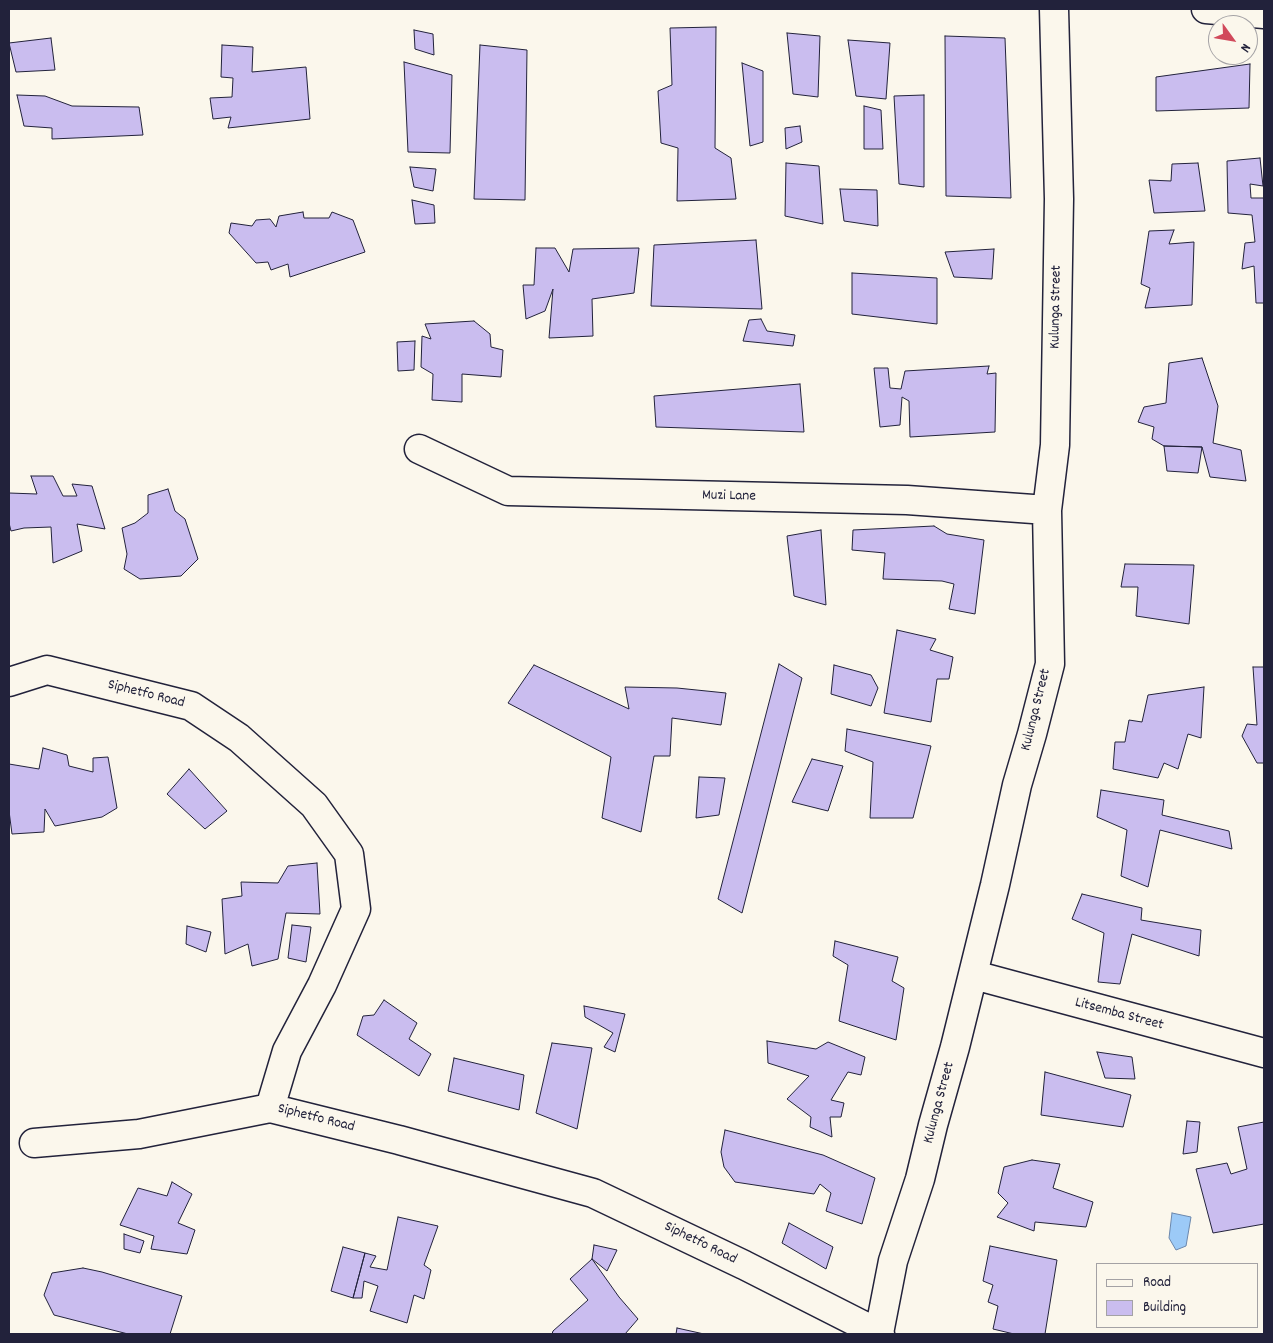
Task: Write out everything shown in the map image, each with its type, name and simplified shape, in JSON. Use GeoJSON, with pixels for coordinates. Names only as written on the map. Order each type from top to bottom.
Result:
{"type":"FeatureCollection","features":[{"type":"Feature","properties":{"kind":"street","name":"Kulunga Street"},"geometry":{"type":"LineString","coordinates":[[879,1333],[893,1262],[920,1179],[933,1125],[956,1047],[1017,785],[1050,664],[1047,510],[1055,445],[1058,227],[1054,9]]}},
{"type":"Feature","properties":{"kind":"street"},"geometry":{"type":"LineString","coordinates":[[1206,9],[1264,14]]}},
{"type":"Feature","properties":{"kind":"street","name":"Muzi Lane"},"geometry":{"type":"LineString","coordinates":[[420,449],[508,491],[907,500],[1047,510]]}},
{"type":"Feature","properties":{"kind":"street","name":"Siphetfo Road"},"geometry":{"type":"LineString","coordinates":[[9,682],[47,670],[191,706],[239,738],[314,805],[349,854],[356,909],[322,985],[287,1051],[270,1108],[399,1140],[593,1193],[744,1265],[879,1333]]}},
{"type":"Feature","properties":{"kind":"street","name":"Litsemba Street"},"geometry":{"type":"LineString","coordinates":[[974,975],[1264,1053]]}},
{"type":"Feature","properties":{"kind":"street"},"geometry":{"type":"LineString","coordinates":[[34,1143],[139,1134],[270,1108]]}},
{"type":"Feature","properties":{"kind":"water"},"geometry":{"type":"Polygon","coordinates":[[[1172,1213],[1191,1217],[1186,1246],[1176,1250],[1169,1238],[1172,1213]]]}},
{"type":"Feature","properties":{"kind":"building"},"geometry":{"type":"Polygon","coordinates":[[[716,27],[715,148],[731,158],[736,199],[677,201],[678,148],[661,143],[658,91],[672,85],[670,28],[716,27]]]}},
{"type":"Feature","properties":{"kind":"building"},"geometry":{"type":"Polygon","coordinates":[[[414,30],[433,34],[434,55],[415,49],[414,30]]]}},
{"type":"Feature","properties":{"kind":"building"},"geometry":{"type":"Polygon","coordinates":[[[787,33],[820,36],[818,97],[793,94],[787,33]]]}},
{"type":"Feature","properties":{"kind":"building"},"geometry":{"type":"Polygon","coordinates":[[[945,36],[1005,38],[1011,198],[946,196],[945,36]]]}},
{"type":"Feature","properties":{"kind":"building"},"geometry":{"type":"Polygon","coordinates":[[[51,38],[55,70],[16,72],[9,43],[51,38]]]}},
{"type":"Feature","properties":{"kind":"building"},"geometry":{"type":"Polygon","coordinates":[[[848,40],[890,43],[886,99],[856,96],[848,40]]]}},
{"type":"Feature","properties":{"kind":"building"},"geometry":{"type":"Polygon","coordinates":[[[222,45],[253,47],[252,72],[306,67],[310,119],[228,128],[231,117],[213,119],[210,98],[232,97],[233,78],[221,77],[222,45]]]}},
{"type":"Feature","properties":{"kind":"building"},"geometry":{"type":"Polygon","coordinates":[[[480,45],[527,50],[525,200],[474,199],[480,45]]]}},
{"type":"Feature","properties":{"kind":"building"},"geometry":{"type":"Polygon","coordinates":[[[404,62],[452,75],[450,153],[408,152],[404,62]]]}},
{"type":"Feature","properties":{"kind":"building"},"geometry":{"type":"Polygon","coordinates":[[[742,63],[763,71],[763,142],[750,146],[742,63]]]}},
{"type":"Feature","properties":{"kind":"building"},"geometry":{"type":"Polygon","coordinates":[[[1250,65],[1249,108],[1156,111],[1156,77],[1250,65]]]}},
{"type":"Feature","properties":{"kind":"building"},"geometry":{"type":"Polygon","coordinates":[[[17,95],[45,96],[72,106],[139,107],[143,135],[52,139],[52,128],[24,126],[17,95]]]}},
{"type":"Feature","properties":{"kind":"building"},"geometry":{"type":"Polygon","coordinates":[[[924,95],[924,187],[899,184],[894,96],[924,95]]]}},
{"type":"Feature","properties":{"kind":"building"},"geometry":{"type":"Polygon","coordinates":[[[864,106],[881,110],[883,149],[864,149],[864,106]]]}},
{"type":"Feature","properties":{"kind":"building"},"geometry":{"type":"Polygon","coordinates":[[[800,126],[802,142],[786,149],[785,128],[800,126]]]}},
{"type":"Feature","properties":{"kind":"building"},"geometry":{"type":"Polygon","coordinates":[[[1260,158],[1263,186],[1250,184],[1251,198],[1264,198],[1264,303],[1256,303],[1254,266],[1242,269],[1245,243],[1255,242],[1252,215],[1228,213],[1227,161],[1260,158]]]}},
{"type":"Feature","properties":{"kind":"building"},"geometry":{"type":"Polygon","coordinates":[[[786,163],[819,166],[823,224],[785,216],[786,163]]]}},
{"type":"Feature","properties":{"kind":"building"},"geometry":{"type":"Polygon","coordinates":[[[1198,163],[1205,211],[1154,213],[1149,180],[1171,181],[1172,164],[1198,163]]]}},
{"type":"Feature","properties":{"kind":"building"},"geometry":{"type":"Polygon","coordinates":[[[410,167],[436,169],[433,191],[414,187],[410,167]]]}},
{"type":"Feature","properties":{"kind":"building"},"geometry":{"type":"Polygon","coordinates":[[[840,189],[877,190],[878,226],[844,221],[840,189]]]}},
{"type":"Feature","properties":{"kind":"building"},"geometry":{"type":"Polygon","coordinates":[[[412,200],[434,205],[435,223],[415,224],[412,200]]]}},
{"type":"Feature","properties":{"kind":"building"},"geometry":{"type":"Polygon","coordinates":[[[303,212],[304,218],[329,218],[332,212],[353,220],[365,252],[290,277],[288,264],[271,270],[268,262],[256,263],[229,233],[231,223],[252,226],[256,220],[270,219],[276,227],[279,216],[303,212]]]}},
{"type":"Feature","properties":{"kind":"building"},"geometry":{"type":"Polygon","coordinates":[[[1174,230],[1169,244],[1194,242],[1192,305],[1145,308],[1150,288],[1141,284],[1149,231],[1174,230]]]}},
{"type":"Feature","properties":{"kind":"building"},"geometry":{"type":"Polygon","coordinates":[[[756,240],[762,309],[651,306],[654,245],[756,240]]]}},
{"type":"Feature","properties":{"kind":"building"},"geometry":{"type":"Polygon","coordinates":[[[536,248],[555,248],[569,272],[573,249],[639,248],[634,293],[592,299],[593,336],[549,338],[553,289],[545,311],[526,319],[523,285],[534,285],[536,248]]]}},
{"type":"Feature","properties":{"kind":"building"},"geometry":{"type":"Polygon","coordinates":[[[994,249],[992,279],[954,277],[945,252],[994,249]]]}},
{"type":"Feature","properties":{"kind":"building"},"geometry":{"type":"Polygon","coordinates":[[[852,273],[937,278],[937,324],[852,314],[852,273]]]}},
{"type":"Feature","properties":{"kind":"building"},"geometry":{"type":"Polygon","coordinates":[[[761,319],[767,331],[795,335],[793,346],[743,341],[749,320],[761,319]]]}},
{"type":"Feature","properties":{"kind":"building"},"geometry":{"type":"Polygon","coordinates":[[[474,321],[490,334],[491,347],[503,350],[501,377],[462,374],[462,402],[432,400],[433,374],[421,367],[422,336],[431,339],[425,324],[474,321]]]}},
{"type":"Feature","properties":{"kind":"building"},"geometry":{"type":"Polygon","coordinates":[[[415,341],[414,370],[398,371],[397,342],[415,341]]]}},
{"type":"Feature","properties":{"kind":"building"},"geometry":{"type":"Polygon","coordinates":[[[1202,358],[1218,406],[1213,443],[1241,450],[1246,481],[1210,477],[1202,447],[1164,446],[1152,439],[1154,427],[1138,422],[1144,407],[1166,403],[1169,363],[1202,358]]]}},
{"type":"Feature","properties":{"kind":"building"},"geometry":{"type":"Polygon","coordinates":[[[989,366],[987,374],[996,373],[995,432],[910,437],[909,401],[902,397],[900,425],[880,427],[874,368],[888,368],[890,388],[901,389],[905,371],[989,366]]]}},
{"type":"Feature","properties":{"kind":"building"},"geometry":{"type":"Polygon","coordinates":[[[800,384],[804,432],[656,427],[654,396],[800,384]]]}},
{"type":"Feature","properties":{"kind":"building"},"geometry":{"type":"Polygon","coordinates":[[[1164,446],[1202,447],[1198,473],[1167,471],[1164,446]]]}},
{"type":"Feature","properties":{"kind":"building"},"geometry":{"type":"Polygon","coordinates":[[[31,476],[53,476],[63,496],[77,496],[72,484],[92,486],[105,529],[77,524],[82,551],[53,563],[51,527],[24,528],[11,531],[9,523],[9,493],[37,494],[31,476]]]}},
{"type":"Feature","properties":{"kind":"building"},"geometry":{"type":"Polygon","coordinates":[[[168,489],[175,511],[185,519],[198,559],[181,576],[140,579],[124,569],[127,554],[122,528],[135,523],[148,513],[148,495],[168,489]]]}},
{"type":"Feature","properties":{"kind":"building"},"geometry":{"type":"Polygon","coordinates":[[[934,526],[947,534],[984,540],[975,614],[949,609],[954,584],[942,581],[883,579],[885,553],[852,550],[853,530],[934,526]]]}},
{"type":"Feature","properties":{"kind":"building"},"geometry":{"type":"Polygon","coordinates":[[[821,530],[826,605],[794,596],[787,536],[821,530]]]}},
{"type":"Feature","properties":{"kind":"building"},"geometry":{"type":"Polygon","coordinates":[[[1125,564],[1194,565],[1189,624],[1136,616],[1138,587],[1121,587],[1125,564]]]}},
{"type":"Feature","properties":{"kind":"building"},"geometry":{"type":"Polygon","coordinates":[[[897,630],[936,639],[930,650],[953,657],[949,679],[937,679],[931,722],[884,713],[897,630]]]}},
{"type":"Feature","properties":{"kind":"building"},"geometry":{"type":"Polygon","coordinates":[[[779,664],[802,678],[742,913],[718,899],[779,664]]]}},
{"type":"Feature","properties":{"kind":"building"},"geometry":{"type":"Polygon","coordinates":[[[534,665],[629,709],[625,687],[677,688],[726,693],[721,725],[672,718],[670,756],[654,756],[641,832],[602,818],[611,757],[508,703],[534,665]]]}},
{"type":"Feature","properties":{"kind":"building"},"geometry":{"type":"Polygon","coordinates":[[[834,665],[871,675],[878,688],[871,706],[831,694],[834,665]]]}},
{"type":"Feature","properties":{"kind":"building"},"geometry":{"type":"Polygon","coordinates":[[[1253,667],[1264,667],[1264,763],[1257,763],[1242,736],[1247,724],[1257,725],[1253,667]]]}},
{"type":"Feature","properties":{"kind":"building"},"geometry":{"type":"Polygon","coordinates":[[[1204,687],[1201,738],[1188,734],[1178,769],[1164,763],[1158,778],[1113,769],[1115,742],[1125,742],[1129,720],[1142,722],[1148,695],[1204,687]]]}},
{"type":"Feature","properties":{"kind":"building"},"geometry":{"type":"Polygon","coordinates":[[[847,729],[931,746],[913,818],[870,818],[873,762],[845,751],[847,729]]]}},
{"type":"Feature","properties":{"kind":"building"},"geometry":{"type":"Polygon","coordinates":[[[43,748],[67,755],[69,766],[93,772],[93,758],[108,757],[117,808],[102,817],[55,826],[45,809],[44,832],[12,834],[9,811],[9,764],[39,769],[43,748]]]}},
{"type":"Feature","properties":{"kind":"building"},"geometry":{"type":"Polygon","coordinates":[[[812,759],[843,766],[828,811],[792,802],[812,759]]]}},
{"type":"Feature","properties":{"kind":"building"},"geometry":{"type":"Polygon","coordinates":[[[189,769],[227,811],[205,829],[167,794],[189,769]]]}},
{"type":"Feature","properties":{"kind":"building"},"geometry":{"type":"Polygon","coordinates":[[[699,777],[725,778],[719,815],[696,818],[699,777]]]}},
{"type":"Feature","properties":{"kind":"building"},"geometry":{"type":"Polygon","coordinates":[[[1101,790],[1164,800],[1162,815],[1229,831],[1232,849],[1160,830],[1148,887],[1121,876],[1127,830],[1097,817],[1101,790]]]}},
{"type":"Feature","properties":{"kind":"building"},"geometry":{"type":"Polygon","coordinates":[[[317,863],[320,914],[286,913],[278,959],[252,966],[248,944],[225,954],[222,899],[242,896],[241,882],[278,883],[288,866],[317,863]]]}},
{"type":"Feature","properties":{"kind":"building"},"geometry":{"type":"Polygon","coordinates":[[[1082,894],[1142,908],[1141,920],[1201,930],[1199,956],[1132,934],[1120,984],[1098,982],[1104,933],[1072,919],[1082,894]]]}},
{"type":"Feature","properties":{"kind":"building"},"geometry":{"type":"Polygon","coordinates":[[[292,925],[311,927],[306,962],[288,958],[292,925]]]}},
{"type":"Feature","properties":{"kind":"building"},"geometry":{"type":"Polygon","coordinates":[[[187,926],[211,932],[206,952],[186,944],[187,926]]]}},
{"type":"Feature","properties":{"kind":"building"},"geometry":{"type":"Polygon","coordinates":[[[835,941],[898,957],[892,981],[904,988],[896,1040],[839,1021],[848,965],[833,956],[835,941]]]}},
{"type":"Feature","properties":{"kind":"building"},"geometry":{"type":"Polygon","coordinates":[[[384,1000],[417,1023],[409,1039],[431,1054],[419,1076],[357,1035],[363,1016],[374,1015],[384,1000]]]}},
{"type":"Feature","properties":{"kind":"building"},"geometry":{"type":"Polygon","coordinates":[[[584,1006],[625,1014],[615,1052],[604,1047],[613,1033],[585,1017],[584,1006]]]}},
{"type":"Feature","properties":{"kind":"building"},"geometry":{"type":"Polygon","coordinates":[[[767,1041],[816,1049],[828,1042],[865,1057],[861,1075],[848,1072],[831,1100],[844,1103],[841,1117],[830,1117],[832,1137],[810,1127],[811,1117],[787,1099],[809,1076],[768,1063],[767,1041]]]}},
{"type":"Feature","properties":{"kind":"building"},"geometry":{"type":"Polygon","coordinates":[[[552,1043],[592,1048],[577,1129],[536,1113],[552,1043]]]}},
{"type":"Feature","properties":{"kind":"building"},"geometry":{"type":"Polygon","coordinates":[[[1097,1052],[1132,1057],[1135,1079],[1105,1078],[1097,1052]]]}},
{"type":"Feature","properties":{"kind":"building"},"geometry":{"type":"Polygon","coordinates":[[[454,1058],[524,1075],[519,1110],[448,1091],[454,1058]]]}},
{"type":"Feature","properties":{"kind":"building"},"geometry":{"type":"Polygon","coordinates":[[[1045,1072],[1131,1095],[1123,1127],[1041,1115],[1045,1072]]]}},
{"type":"Feature","properties":{"kind":"building"},"geometry":{"type":"Polygon","coordinates":[[[1187,1121],[1200,1122],[1197,1152],[1183,1154],[1187,1121]]]}},
{"type":"Feature","properties":{"kind":"building"},"geometry":{"type":"Polygon","coordinates":[[[1264,1122],[1264,1224],[1213,1233],[1196,1169],[1227,1163],[1231,1174],[1247,1169],[1238,1127],[1264,1122]]]}},
{"type":"Feature","properties":{"kind":"building"},"geometry":{"type":"Polygon","coordinates":[[[725,1130],[823,1155],[875,1178],[862,1224],[826,1211],[831,1193],[820,1184],[814,1194],[735,1182],[724,1167],[721,1152],[725,1130]]]}},
{"type":"Feature","properties":{"kind":"building"},"geometry":{"type":"Polygon","coordinates":[[[1032,1160],[1060,1164],[1053,1188],[1093,1202],[1086,1227],[1035,1222],[1034,1231],[997,1217],[1008,1203],[998,1193],[1004,1167],[1032,1160]]]}},
{"type":"Feature","properties":{"kind":"building"},"geometry":{"type":"Polygon","coordinates":[[[172,1182],[192,1194],[178,1223],[195,1230],[187,1254],[151,1249],[154,1236],[120,1225],[138,1188],[167,1196],[172,1182]]]}},
{"type":"Feature","properties":{"kind":"building"},"geometry":{"type":"Polygon","coordinates":[[[398,1217],[438,1226],[424,1265],[431,1270],[424,1299],[414,1295],[407,1323],[370,1311],[378,1286],[364,1281],[362,1298],[353,1298],[365,1253],[376,1256],[370,1267],[387,1270],[398,1217]]]}},
{"type":"Feature","properties":{"kind":"building"},"geometry":{"type":"Polygon","coordinates":[[[789,1223],[833,1247],[826,1269],[782,1243],[789,1223]]]}},
{"type":"Feature","properties":{"kind":"building"},"geometry":{"type":"Polygon","coordinates":[[[124,1234],[144,1241],[140,1253],[124,1249],[124,1234]]]}},
{"type":"Feature","properties":{"kind":"building"},"geometry":{"type":"Polygon","coordinates":[[[594,1245],[617,1250],[607,1271],[592,1259],[594,1245]]]}},
{"type":"Feature","properties":{"kind":"building"},"geometry":{"type":"Polygon","coordinates":[[[990,1246],[1057,1260],[1045,1334],[1014,1334],[993,1329],[998,1306],[988,1302],[993,1285],[983,1281],[990,1246]]]}},
{"type":"Feature","properties":{"kind":"building"},"geometry":{"type":"Polygon","coordinates":[[[343,1247],[365,1253],[353,1298],[331,1291],[343,1247]]]}},
{"type":"Feature","properties":{"kind":"building"},"geometry":{"type":"Polygon","coordinates":[[[592,1259],[619,1297],[638,1319],[625,1334],[552,1334],[588,1300],[570,1279],[592,1259]]]}},
{"type":"Feature","properties":{"kind":"building"},"geometry":{"type":"Polygon","coordinates":[[[83,1268],[182,1296],[170,1334],[128,1334],[54,1315],[44,1295],[52,1273],[83,1268]]]}},
{"type":"Feature","properties":{"kind":"building"},"geometry":{"type":"Polygon","coordinates":[[[677,1328],[704,1334],[676,1334],[677,1328]]]}}]}
